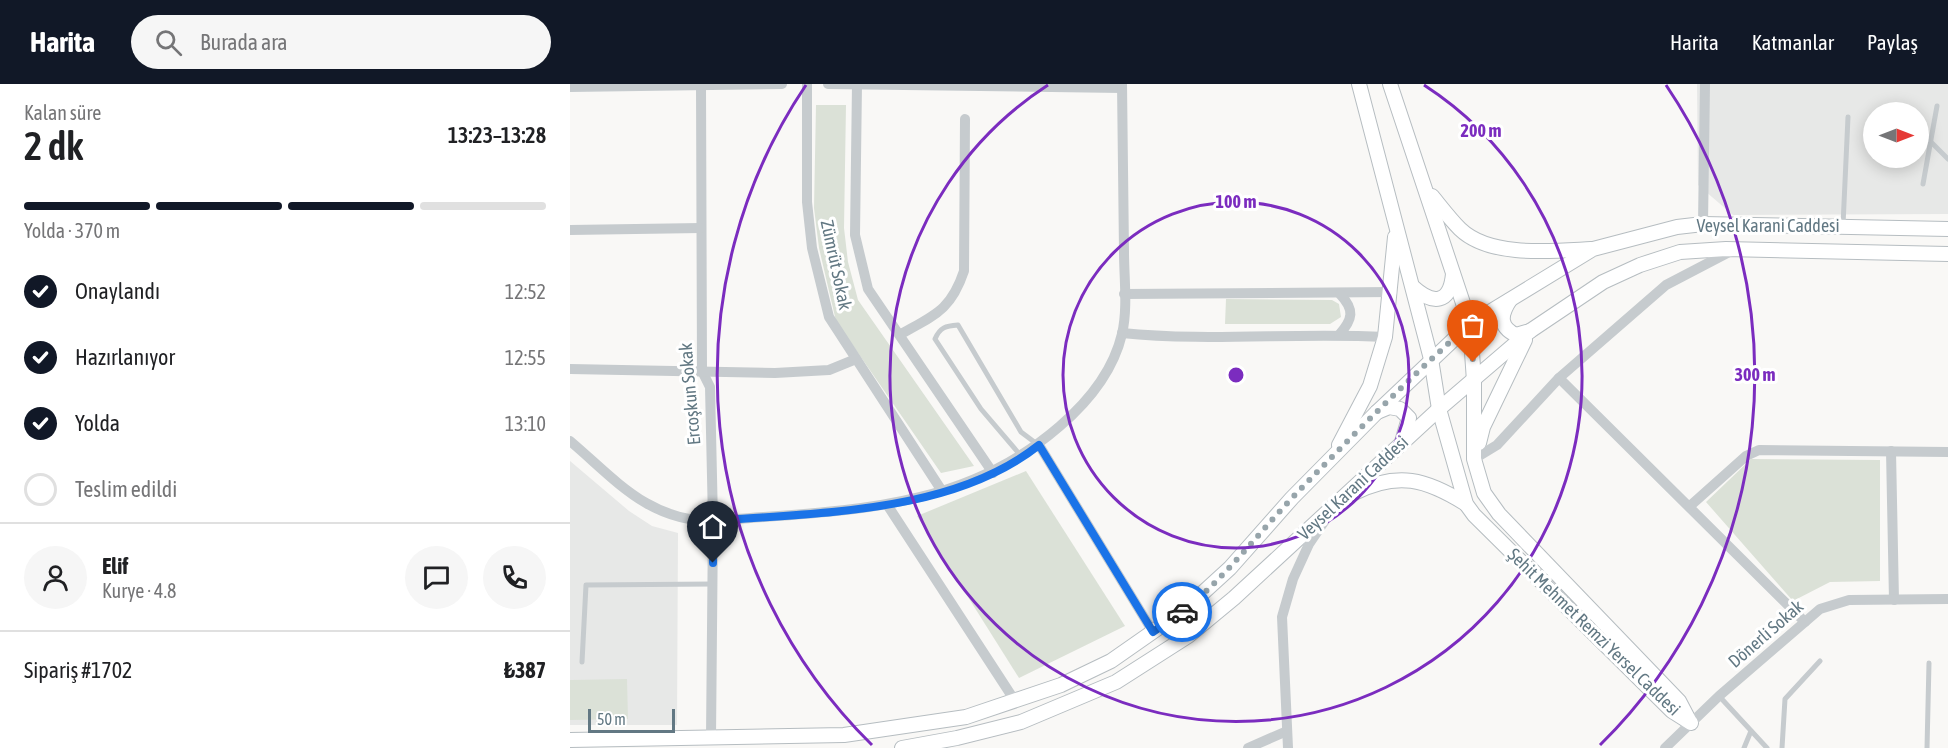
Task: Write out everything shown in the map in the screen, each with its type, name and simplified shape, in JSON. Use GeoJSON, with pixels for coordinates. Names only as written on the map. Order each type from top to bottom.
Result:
{"type":"FeatureCollection","features":[{"type":"Feature","properties":{"kind":"main road","name":"Şehit Mehmet Remzi Yersel Caddesi"},"geometry":{"type":"LineString","coordinates":[[1359,84],[1431,359],[1439,409],[1466,504],[1474,515],[1672,711],[1691,723]]}},
{"type":"Feature","properties":{"kind":"main road","name":"Şehit Mehmet Remzi Yersel Caddesi"},"geometry":{"type":"LineString","coordinates":[[1390,84],[1428,191],[1470,324],[1474,381],[1474,459],[1484,493],[1498,514],[1679,701],[1691,723]]}},
{"type":"Feature","properties":{"kind":"main road"},"geometry":{"type":"LineString","coordinates":[[1428,191],[1461,230],[1488,244],[1517,250],[1593,249]]}},
{"type":"Feature","properties":{"kind":"main road","name":"Veysel Karani Caddesi"},"geometry":{"type":"LineString","coordinates":[[570,740],[844,735],[966,717],[1061,685],[1112,661],[1184,610],[1230,568],[1377,412],[1470,324],[1593,249],[1677,227],[1703,224],[1948,229]]}},
{"type":"Feature","properties":{"kind":"main road"},"geometry":{"type":"LineString","coordinates":[[1334,457],[1370,386],[1385,338],[1392,292],[1396,226]]}},
{"type":"Feature","properties":{"kind":"main road","name":"Veysel Karani Caddesi"},"geometry":{"type":"LineString","coordinates":[[902,748],[957,738],[1021,722],[1116,682],[1203,624],[1439,409],[1530,331],[1602,282],[1640,265],[1680,252],[1736,249],[1948,254]]}},
{"type":"Feature","properties":{"kind":"main road"},"geometry":{"type":"LineString","coordinates":[[1413,287],[1422,296],[1434,300],[1444,297],[1451,288],[1453,272]]}},
{"type":"Feature","properties":{"kind":"main road"},"geometry":{"type":"LineString","coordinates":[[1511,298],[1503,310],[1501,321],[1506,330],[1516,335],[1530,331]]}},
{"type":"Feature","properties":{"kind":"main road"},"geometry":{"type":"LineString","coordinates":[[1474,459],[1483,427],[1530,331]]}},
{"type":"Feature","properties":{"kind":"main road"},"geometry":{"type":"LineString","coordinates":[[1377,412],[1389,407],[1400,409],[1408,418],[1402,444]]}},
{"type":"Feature","properties":{"kind":"main road"},"geometry":{"type":"LineString","coordinates":[[1339,501],[1390,479],[1432,486],[1466,504]]}},
{"type":"Feature","properties":{"kind":"street"},"geometry":{"type":"LineString","coordinates":[[570,87],[782,84]]}},
{"type":"Feature","properties":{"kind":"street","name":"Zümrüt Sokak"},"geometry":{"type":"LineString","coordinates":[[807,84],[807,202],[812,248],[829,317],[942,491]]}},
{"type":"Feature","properties":{"kind":"street"},"geometry":{"type":"LineString","coordinates":[[570,441],[642,502],[666,515],[692,521],[888,506],[942,491],[993,473],[1039,445],[1081,408],[1107,375],[1122,333],[1124,294],[1122,86],[828,84]]}},
{"type":"Feature","properties":{"kind":"street","name":"Zümrüt Sokak"},"geometry":{"type":"LineString","coordinates":[[857,84],[855,235],[868,289],[901,334],[993,473]]}},
{"type":"Feature","properties":{"kind":"street"},"geometry":{"type":"LineString","coordinates":[[1703,224],[1705,84]]}},
{"type":"Feature","properties":{"kind":"street","name":"Ercoşkun Sokak"},"geometry":{"type":"LineString","coordinates":[[701,85],[702,371],[710,387],[713,521],[711,737]]}},
{"type":"Feature","properties":{"kind":"street"},"geometry":{"type":"LineString","coordinates":[[901,334],[941,313],[958,289],[964,271],[966,118]]}},
{"type":"Feature","properties":{"kind":"street"},"geometry":{"type":"LineString","coordinates":[[570,230],[701,228]]}},
{"type":"Feature","properties":{"kind":"street"},"geometry":{"type":"LineString","coordinates":[[1474,459],[1497,445],[1559,378],[1666,285],[1736,249]]}},
{"type":"Feature","properties":{"kind":"street"},"geometry":{"type":"LineString","coordinates":[[1124,294],[1392,292]]}},
{"type":"Feature","properties":{"kind":"street"},"geometry":{"type":"LineString","coordinates":[[1339,334],[1349,323],[1352,314],[1350,305],[1340,294]]}},
{"type":"Feature","properties":{"kind":"street"},"geometry":{"type":"LineString","coordinates":[[1122,333],[1154,336],[1339,334],[1385,338]]}},
{"type":"Feature","properties":{"kind":"street"},"geometry":{"type":"LineString","coordinates":[[570,369],[775,373],[830,370],[856,359]]}},
{"type":"Feature","properties":{"kind":"street"},"geometry":{"type":"LineString","coordinates":[[1559,378],[1805,622]]}},
{"type":"Feature","properties":{"kind":"street"},"geometry":{"type":"LineString","coordinates":[[1039,445],[1153,632]]}},
{"type":"Feature","properties":{"kind":"street"},"geometry":{"type":"LineString","coordinates":[[1690,506],[1746,456],[1759,450],[1948,452]]}},
{"type":"Feature","properties":{"kind":"street"},"geometry":{"type":"LineString","coordinates":[[1892,451],[1894,600]]}},
{"type":"Feature","properties":{"kind":"street"},"geometry":{"type":"LineString","coordinates":[[1288,748],[1282,617],[1293,579],[1309,544],[1339,501]]}},
{"type":"Feature","properties":{"kind":"street"},"geometry":{"type":"LineString","coordinates":[[888,506],[1015,701]]}},
{"type":"Feature","properties":{"kind":"street","name":"Dönerli Sokak"},"geometry":{"type":"LineString","coordinates":[[1665,748],[1719,696],[1820,609],[1849,600],[1948,599]]}},
{"type":"Feature","properties":{"kind":"street"},"geometry":{"type":"LineString","coordinates":[[1248,748],[1287,731]]}},
{"type":"Feature","properties":{"kind":"lane"},"geometry":{"type":"LineString","coordinates":[[1923,184],[1936,106]]}},
{"type":"Feature","properties":{"kind":"lane"},"geometry":{"type":"LineString","coordinates":[[1843,226],[1848,117]]}},
{"type":"Feature","properties":{"kind":"lane"},"geometry":{"type":"LineString","coordinates":[[1930,141],[1948,159]]}},
{"type":"Feature","properties":{"kind":"lane"},"geometry":{"type":"LineString","coordinates":[[1021,456],[981,409],[935,339],[939,330],[947,326],[958,326],[1021,432],[1039,445]]}},
{"type":"Feature","properties":{"kind":"lane"},"geometry":{"type":"LineString","coordinates":[[582,662],[586,585],[713,584]]}},
{"type":"Feature","properties":{"kind":"lane"},"geometry":{"type":"LineString","coordinates":[[1782,748],[1785,699],[1820,661]]}},
{"type":"Feature","properties":{"kind":"lane"},"geometry":{"type":"LineString","coordinates":[[1927,748],[1929,663]]}},
{"type":"Feature","properties":{"kind":"lane"},"geometry":{"type":"LineString","coordinates":[[1719,696],[1767,748]]}},
{"type":"Feature","properties":{"kind":"lane"},"geometry":{"type":"LineString","coordinates":[[1744,748],[1751,731]]}},
{"type":"Feature","properties":{"kind":"shaded area"},"geometry":{"type":"Polygon","coordinates":[[[1697,84],[1948,84],[1948,214],[1733,215],[1698,185],[1697,84]]]}},
{"type":"Feature","properties":{"kind":"shaded area"},"geometry":{"type":"Polygon","coordinates":[[[816,105],[846,105],[844,228],[848,262],[858,300],[974,466],[941,473],[836,321],[819,248],[814,208],[816,105]]]}},
{"type":"Feature","properties":{"kind":"shaded area"},"geometry":{"type":"Polygon","coordinates":[[[1226,299],[1332,300],[1339,304],[1341,317],[1330,324],[1225,324],[1226,299]]]}},
{"type":"Feature","properties":{"kind":"shaded area"},"geometry":{"type":"Polygon","coordinates":[[[1751,459],[1880,460],[1880,581],[1830,582],[1793,601],[1706,502],[1751,459]]]}},
{"type":"Feature","properties":{"kind":"shaded area"},"geometry":{"type":"Polygon","coordinates":[[[570,461],[629,511],[652,526],[678,533],[677,725],[570,725],[570,461]]]}},
{"type":"Feature","properties":{"kind":"shaded area"},"geometry":{"type":"Polygon","coordinates":[[[1026,471],[1125,626],[1019,678],[917,516],[1026,471]]]}},
{"type":"Feature","properties":{"kind":"shaded area"},"geometry":{"type":"Polygon","coordinates":[[[627,679],[628,719],[570,720],[570,680],[627,679]]]}},
{"type":"Feature","properties":{"kind":"way so far"},"geometry":{"type":"LineString","coordinates":[[1182,612],[1230,568],[1292,498],[1377,412],[1470,324],[1473,362]]}},
{"type":"Feature","properties":{"kind":"route"},"geometry":{"type":"LineString","coordinates":[[713,563],[713,521],[888,506],[942,491],[993,473],[1039,445],[1153,632],[1182,612]]}}]}
